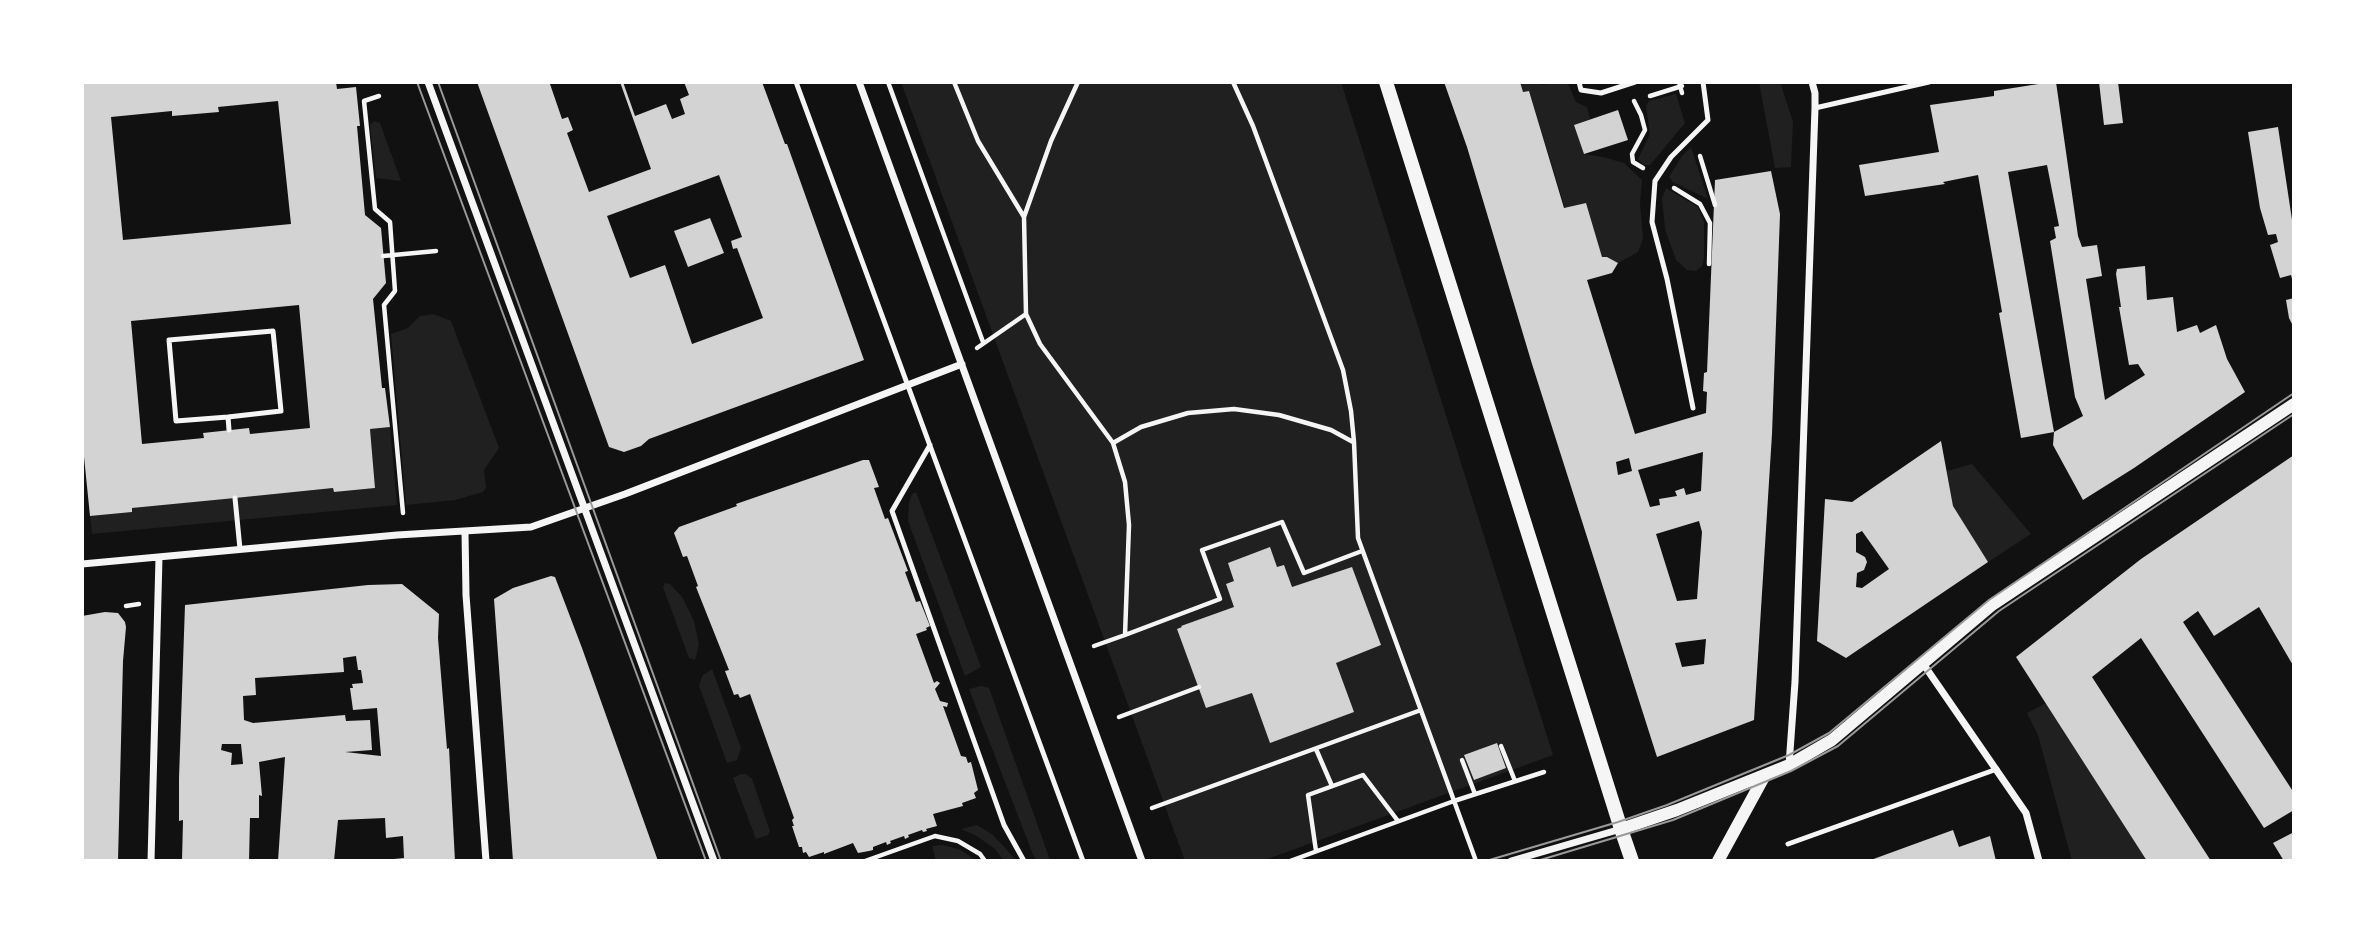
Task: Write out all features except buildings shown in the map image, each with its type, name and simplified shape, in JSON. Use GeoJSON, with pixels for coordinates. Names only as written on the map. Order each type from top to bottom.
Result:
{"type":"FeatureCollection","features":[{"type":"Feature","properties":{"kind":"main road"},"geometry":{"type":"LineString","coordinates":[[1386,82],[1632,861]]}},
{"type":"Feature","properties":{"kind":"street"},"geometry":{"type":"LineString","coordinates":[[428,82],[714,861]]}},
{"type":"Feature","properties":{"kind":"street"},"geometry":{"type":"LineString","coordinates":[[859,82],[1142,861]]}},
{"type":"Feature","properties":{"kind":"street"},"geometry":{"type":"LineString","coordinates":[[1789,765],[1796,682],[1815,108],[1812,82]]}},
{"type":"Feature","properties":{"kind":"street"},"geometry":{"type":"LineString","coordinates":[[82,564],[397,535],[531,527],[586,509],[962,364]]}},
{"type":"Feature","properties":{"kind":"street"},"geometry":{"type":"LineString","coordinates":[[1511,861],[1670,813],[1789,765],[1832,740],[1992,606],[2294,404]]}},
{"type":"Feature","properties":{"kind":"street"},"geometry":{"type":"LineString","coordinates":[[464,532],[466,595],[486,861]]}},
{"type":"Feature","properties":{"kind":"street"},"geometry":{"type":"LineString","coordinates":[[150,861],[159,558]]}},
{"type":"Feature","properties":{"kind":"street"},"geometry":{"type":"LineString","coordinates":[[1924,665],[2026,813],[2039,861]]}},
{"type":"Feature","properties":{"kind":"street"},"geometry":{"type":"LineString","coordinates":[[1718,861],[1765,775]]}},
{"type":"Feature","properties":{"kind":"lane"},"geometry":{"type":"LineString","coordinates":[[796,82],[1083,861]]}},
{"type":"Feature","properties":{"kind":"lane"},"geometry":{"type":"LineString","coordinates":[[1579,82],[1581,90],[1601,93],[1634,82]]}},
{"type":"Feature","properties":{"kind":"lane"},"geometry":{"type":"LineString","coordinates":[[1693,408],[1667,279],[1651,222],[1655,181],[1671,157],[1708,120],[1703,82]]}},
{"type":"Feature","properties":{"kind":"lane"},"geometry":{"type":"LineString","coordinates":[[1815,108],[1929,82]]}},
{"type":"Feature","properties":{"kind":"lane"},"geometry":{"type":"LineString","coordinates":[[273,331],[281,411],[228,417],[176,421],[169,340],[273,331]]}},
{"type":"Feature","properties":{"kind":"lane"},"geometry":{"type":"LineString","coordinates":[[228,417],[229,430]]}},
{"type":"Feature","properties":{"kind":"lane"},"geometry":{"type":"LineString","coordinates":[[930,445],[892,511],[1004,825],[1024,861]]}},
{"type":"Feature","properties":{"kind":"lane"},"geometry":{"type":"LineString","coordinates":[[235,498],[240,549]]}},
{"type":"Feature","properties":{"kind":"lane"},"geometry":{"type":"LineString","coordinates":[[1788,844],[1997,769]]}},
{"type":"Feature","properties":{"kind":"path"},"geometry":{"type":"LineString","coordinates":[[888,82],[983,342]]}},
{"type":"Feature","properties":{"kind":"path"},"geometry":{"type":"LineString","coordinates":[[954,82],[978,141],[1024,217]]}},
{"type":"Feature","properties":{"kind":"path"},"geometry":{"type":"LineString","coordinates":[[1078,82],[1051,141],[1024,217],[1026,314],[1040,344],[1113,443],[1125,482],[1129,526],[1125,635]]}},
{"type":"Feature","properties":{"kind":"path"},"geometry":{"type":"LineString","coordinates":[[1233,82],[1253,126],[1343,370],[1351,411],[1358,538],[1476,861]]}},
{"type":"Feature","properties":{"kind":"path"},"geometry":{"type":"LineString","coordinates":[[379,96],[365,101],[375,209],[390,222],[396,291],[384,305],[403,513]]}},
{"type":"Feature","properties":{"kind":"path"},"geometry":{"type":"LineString","coordinates":[[383,256],[436,251]]}},
{"type":"Feature","properties":{"kind":"path"},"geometry":{"type":"LineString","coordinates":[[962,364],[983,342],[1026,314]]}},
{"type":"Feature","properties":{"kind":"path"},"geometry":{"type":"LineString","coordinates":[[1113,443],[1142,427],[1188,413],[1234,409],[1279,415],[1305,422],[1331,430],[1353,442]]}},
{"type":"Feature","properties":{"kind":"path"},"geometry":{"type":"LineString","coordinates":[[1094,646],[1220,599],[1202,550],[1283,522],[1304,573],[1362,551]]}},
{"type":"Feature","properties":{"kind":"path"},"geometry":{"type":"LineString","coordinates":[[1119,717],[1199,687]]}},
{"type":"Feature","properties":{"kind":"path"},"geometry":{"type":"LineString","coordinates":[[1152,808],[1421,710]]}},
{"type":"Feature","properties":{"kind":"path"},"geometry":{"type":"LineString","coordinates":[[1502,746],[1515,781]]}},
{"type":"Feature","properties":{"kind":"path"},"geometry":{"type":"LineString","coordinates":[[1316,748],[1332,786]]}},
{"type":"Feature","properties":{"kind":"path"},"geometry":{"type":"LineString","coordinates":[[1462,760],[1475,794]]}},
{"type":"Feature","properties":{"kind":"path"},"geometry":{"type":"LineString","coordinates":[[1290,861],[1454,800],[1544,772]]}},
{"type":"Feature","properties":{"kind":"path"},"geometry":{"type":"LineString","coordinates":[[1316,851],[1308,795],[1332,786],[1363,775],[1398,821]]}},
{"type":"Feature","properties":{"kind":"path"},"geometry":{"type":"LineString","coordinates":[[865,861],[936,836],[958,841],[980,853],[985,861]]}},
{"type":"Feature","properties":{"kind":"shaded area"},"geometry":{"type":"Polygon","coordinates":[[[901,82],[1341,82],[1553,755],[1262,861],[1185,861],[901,82]]]}},
{"type":"Feature","properties":{"kind":"shaded area"},"geometry":{"type":"Polygon","coordinates":[[[1520,82],[1540,82],[1541,85],[1567,82],[1576,102],[1587,107],[1590,119],[1575,125],[1584,154],[1624,163],[1642,180],[1640,203],[1643,239],[1638,252],[1618,263],[1602,257],[1586,203],[1565,208],[1529,91],[1523,92],[1520,82]]]}},
{"type":"Feature","properties":{"kind":"shaded area"},"geometry":{"type":"Polygon","coordinates":[[[1759,82],[1780,82],[1793,122],[1791,167],[1775,168],[1759,82]]]}},
{"type":"Feature","properties":{"kind":"shaded area"},"geometry":{"type":"Polygon","coordinates":[[[1676,94],[1685,123],[1650,165],[1644,165],[1638,159],[1650,134],[1646,106],[1649,101],[1676,94]]]}},
{"type":"Feature","properties":{"kind":"shaded area"},"geometry":{"type":"Polygon","coordinates":[[[374,121],[380,123],[401,181],[376,178],[370,125],[374,121]]]}},
{"type":"Feature","properties":{"kind":"shaded area"},"geometry":{"type":"Polygon","coordinates":[[[1691,147],[1708,199],[1673,182],[1669,177],[1691,147]]]}},
{"type":"Feature","properties":{"kind":"shaded area"},"geometry":{"type":"Polygon","coordinates":[[[1666,188],[1698,207],[1704,222],[1704,258],[1702,266],[1696,271],[1687,270],[1676,260],[1665,229],[1662,198],[1666,188]]]}},
{"type":"Feature","properties":{"kind":"shaded area"},"geometry":{"type":"Polygon","coordinates":[[[433,314],[451,321],[499,448],[484,470],[486,488],[483,492],[455,500],[406,505],[391,334],[408,328],[420,316],[433,314]]]}},
{"type":"Feature","properties":{"kind":"shaded area"},"geometry":{"type":"Polygon","coordinates":[[[390,427],[397,505],[92,534],[90,516],[132,512],[132,508],[333,488],[334,492],[375,488],[370,429],[390,427]]]}},
{"type":"Feature","properties":{"kind":"shaded area"},"geometry":{"type":"Polygon","coordinates":[[[1972,464],[2031,534],[1988,562],[1953,506],[1947,471],[1972,464]]]}},
{"type":"Feature","properties":{"kind":"shaded area"},"geometry":{"type":"Polygon","coordinates":[[[916,492],[981,667],[965,676],[908,521],[909,503],[912,494],[916,492]]]}},
{"type":"Feature","properties":{"kind":"shaded area"},"geometry":{"type":"Polygon","coordinates":[[[665,583],[670,584],[682,597],[694,621],[699,645],[695,660],[689,658],[663,587],[665,583]]]}},
{"type":"Feature","properties":{"kind":"shaded area"},"geometry":{"type":"Polygon","coordinates":[[[712,669],[741,748],[737,760],[727,763],[699,686],[702,676],[712,669]]]}},
{"type":"Feature","properties":{"kind":"shaded area"},"geometry":{"type":"Polygon","coordinates":[[[981,686],[989,688],[1050,860],[1039,861],[1034,857],[969,689],[981,686]]]}},
{"type":"Feature","properties":{"kind":"shaded area"},"geometry":{"type":"Polygon","coordinates":[[[2046,703],[2147,861],[2072,861],[2038,735],[2027,713],[2046,703]]]}},
{"type":"Feature","properties":{"kind":"shaded area"},"geometry":{"type":"Polygon","coordinates":[[[741,774],[752,779],[770,831],[768,835],[756,839],[733,778],[741,774]]]}},
{"type":"Feature","properties":{"kind":"shaded area"},"geometry":{"type":"Polygon","coordinates":[[[977,825],[993,835],[1017,861],[1004,861],[994,848],[961,829],[977,825]]]}},
{"type":"Feature","properties":{"kind":"shaded area"},"geometry":{"type":"Polygon","coordinates":[[[943,845],[961,850],[977,861],[936,861],[932,846],[943,845]]]}},
{"type":"Feature","properties":{"kind":"tram line"},"geometry":{"type":"LineString","coordinates":[[417,82],[706,861]]}},
{"type":"Feature","properties":{"kind":"tram line"},"geometry":{"type":"LineString","coordinates":[[438,82],[721,861]]}},
{"type":"Feature","properties":{"kind":"tram line"},"geometry":{"type":"LineString","coordinates":[[1486,861],[1667,805],[1789,755],[1829,733],[1989,600],[2294,393]]}},
{"type":"Feature","properties":{"kind":"tram line"},"geometry":{"type":"LineString","coordinates":[[1537,861],[1673,820],[1791,771],[1838,746],[1999,611],[2294,414]]}}]}
